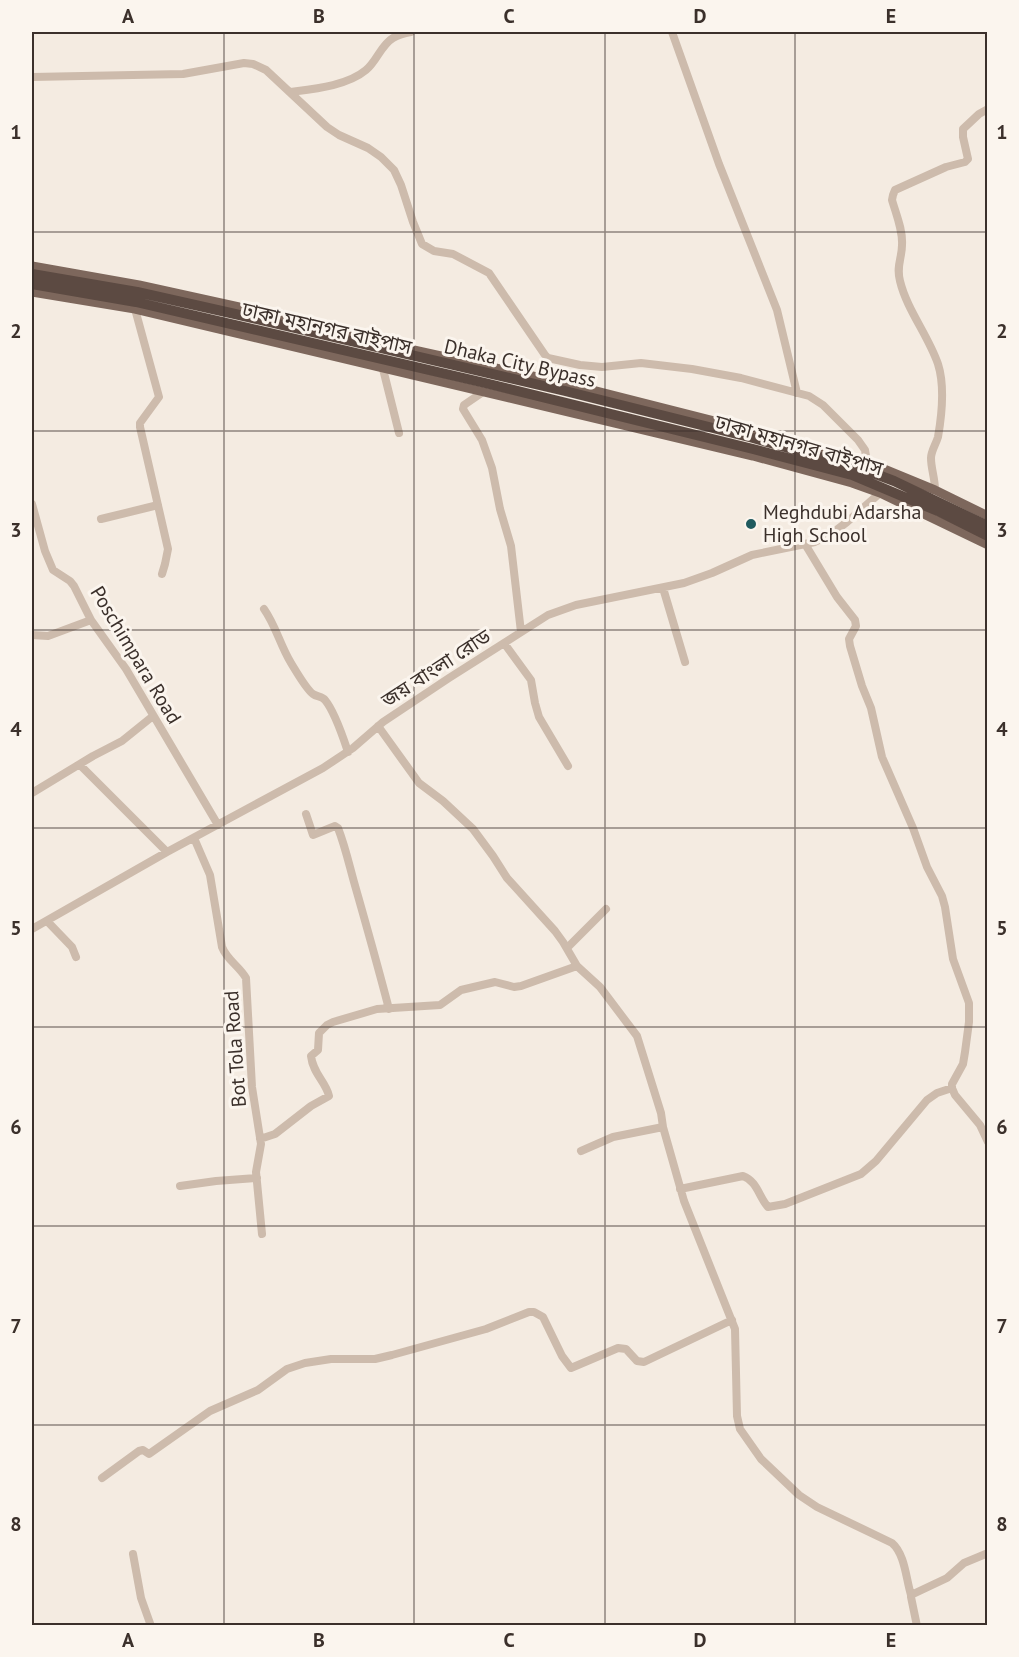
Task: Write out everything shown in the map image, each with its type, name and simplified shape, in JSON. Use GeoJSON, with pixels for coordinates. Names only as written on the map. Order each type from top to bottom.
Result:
{"type":"FeatureCollection","features":[{"type":"Feature","properties":{"kind":"highway","name":"Dhaka City Bypass"},"geometry":{"type":"LineString","coordinates":[[32,274],[137,292],[235,314],[565,391],[753,438],[866,470],[987,526]]}},
{"type":"Feature","properties":{"kind":"highway","name":"ঢাকা মহানগর বাইপাস"},"geometry":{"type":"LineString","coordinates":[[32,284],[136,302],[764,452],[852,476],[940,513],[987,536]]}},
{"type":"Feature","properties":{"kind":"main road"},"geometry":{"type":"LineString","coordinates":[[32,266],[139,285],[239,307],[382,343],[569,384],[758,432],[867,462],[935,490],[987,516]]}},
{"type":"Feature","properties":{"kind":"main road"},"geometry":{"type":"LineString","coordinates":[[32,292],[135,309],[742,453],[852,483],[880,493],[987,545]]}},
{"type":"Feature","properties":{"kind":"street"},"geometry":{"type":"LineString","coordinates":[[290,92],[322,88],[349,80],[365,71],[393,37],[411,32]]}},
{"type":"Feature","properties":{"kind":"street"},"geometry":{"type":"LineString","coordinates":[[672,32],[719,164],[777,310],[797,393]]}},
{"type":"Feature","properties":{"kind":"street"},"geometry":{"type":"LineString","coordinates":[[32,77],[183,74],[224,66],[253,64],[266,70],[327,127],[381,157],[394,170],[422,244],[434,251],[453,254],[489,273],[548,358],[602,367],[641,363],[717,372],[809,396],[823,405],[862,445],[867,462]]}},
{"type":"Feature","properties":{"kind":"street"},"geometry":{"type":"LineString","coordinates":[[935,490],[935,474],[931,457],[938,432],[942,389],[940,374],[938,364],[909,305],[899,278],[898,261],[903,244],[892,200],[895,190],[965,162],[968,159],[963,129],[979,114],[987,110]]}},
{"type":"Feature","properties":{"kind":"street"},"geometry":{"type":"LineString","coordinates":[[135,309],[159,397],[140,423],[140,427],[168,549],[162,574]]}},
{"type":"Feature","properties":{"kind":"street"},"geometry":{"type":"LineString","coordinates":[[383,369],[399,432]]}},
{"type":"Feature","properties":{"kind":"street"},"geometry":{"type":"LineString","coordinates":[[483,392],[464,405],[463,409],[482,440],[492,468],[500,509],[511,546],[521,632]]}},
{"type":"Feature","properties":{"kind":"street","name":"জয় বাংলা রোড"},"geometry":{"type":"LineString","coordinates":[[32,929],[167,852],[323,768],[348,752],[378,726],[540,619],[568,607],[701,578],[752,555],[815,542],[830,535],[880,493]]}},
{"type":"Feature","properties":{"kind":"street","name":"Poschimpara Road"},"geometry":{"type":"LineString","coordinates":[[32,504],[45,552],[53,570],[74,586],[91,620],[126,669],[218,825]]}},
{"type":"Feature","properties":{"kind":"street"},"geometry":{"type":"LineString","coordinates":[[101,519],[158,505]]}},
{"type":"Feature","properties":{"kind":"street"},"geometry":{"type":"LineString","coordinates":[[805,544],[837,597],[855,621],[856,626],[851,634],[849,646],[871,708],[882,757],[945,907],[953,959],[969,1002],[969,1022],[963,1064],[952,1088],[955,1095],[980,1125],[987,1142]]}},
{"type":"Feature","properties":{"kind":"street"},"geometry":{"type":"LineString","coordinates":[[663,588],[685,662]]}},
{"type":"Feature","properties":{"kind":"street"},"geometry":{"type":"LineString","coordinates":[[264,609],[273,622],[287,656],[303,681],[314,694],[326,700],[348,752]]}},
{"type":"Feature","properties":{"kind":"street"},"geometry":{"type":"LineString","coordinates":[[32,635],[48,636],[91,620]]}},
{"type":"Feature","properties":{"kind":"street"},"geometry":{"type":"LineString","coordinates":[[504,643],[531,681],[534,702],[540,717],[568,766]]}},
{"type":"Feature","properties":{"kind":"street"},"geometry":{"type":"LineString","coordinates":[[32,793],[127,738],[153,716]]}},
{"type":"Feature","properties":{"kind":"street"},"geometry":{"type":"LineString","coordinates":[[378,726],[419,783],[443,801],[473,829],[507,878],[555,931],[577,966],[606,995],[637,1036],[661,1113],[680,1189],[735,1329],[737,1416],[740,1429],[761,1459],[799,1495],[817,1507],[897,1547],[902,1555],[917,1626]]}},
{"type":"Feature","properties":{"kind":"street"},"geometry":{"type":"LineString","coordinates":[[80,765],[167,852]]}},
{"type":"Feature","properties":{"kind":"street"},"geometry":{"type":"LineString","coordinates":[[306,814],[313,835],[335,826],[338,828],[347,853],[389,1009]]}},
{"type":"Feature","properties":{"kind":"street","name":"Bot Tola Road"},"geometry":{"type":"LineString","coordinates":[[194,838],[210,875],[222,947],[227,958],[246,978],[252,1087],[260,1139],[257,1178],[262,1234]]}},
{"type":"Feature","properties":{"kind":"street"},"geometry":{"type":"LineString","coordinates":[[567,948],[606,909]]}},
{"type":"Feature","properties":{"kind":"street"},"geometry":{"type":"LineString","coordinates":[[47,921],[72,947],[76,957]]}},
{"type":"Feature","properties":{"kind":"street"},"geometry":{"type":"LineString","coordinates":[[260,1139],[279,1132],[311,1106],[329,1096],[315,1071],[311,1056],[318,1050],[318,1037],[322,1030],[333,1022],[377,1009],[440,1005],[461,990],[495,982],[514,987],[521,986],[577,966]]}},
{"type":"Feature","properties":{"kind":"street"},"geometry":{"type":"LineString","coordinates":[[680,1189],[743,1176],[753,1183],[768,1207],[785,1204],[861,1174],[876,1161],[927,1100],[937,1093],[952,1088]]}},
{"type":"Feature","properties":{"kind":"street"},"geometry":{"type":"LineString","coordinates":[[581,1151],[616,1136],[663,1127]]}},
{"type":"Feature","properties":{"kind":"street"},"geometry":{"type":"LineString","coordinates":[[180,1186],[257,1178]]}},
{"type":"Feature","properties":{"kind":"street"},"geometry":{"type":"LineString","coordinates":[[102,1478],[139,1451],[143,1450],[149,1454],[210,1411],[258,1390],[288,1369],[305,1363],[331,1359],[375,1359],[486,1329],[529,1312],[543,1317],[562,1356],[571,1368],[618,1348],[626,1349],[637,1361],[644,1362],[732,1320]]}},
{"type":"Feature","properties":{"kind":"street"},"geometry":{"type":"LineString","coordinates":[[911,1595],[947,1578],[964,1563],[987,1553]]}},
{"type":"Feature","properties":{"kind":"street"},"geometry":{"type":"LineString","coordinates":[[133,1554],[141,1598],[151,1626]]}},
{"type":"Feature","properties":{"kind":"place","name":"Meghdubi Adarsha High School"},"geometry":{"type":"Point","coordinates":[751,524]}}]}
